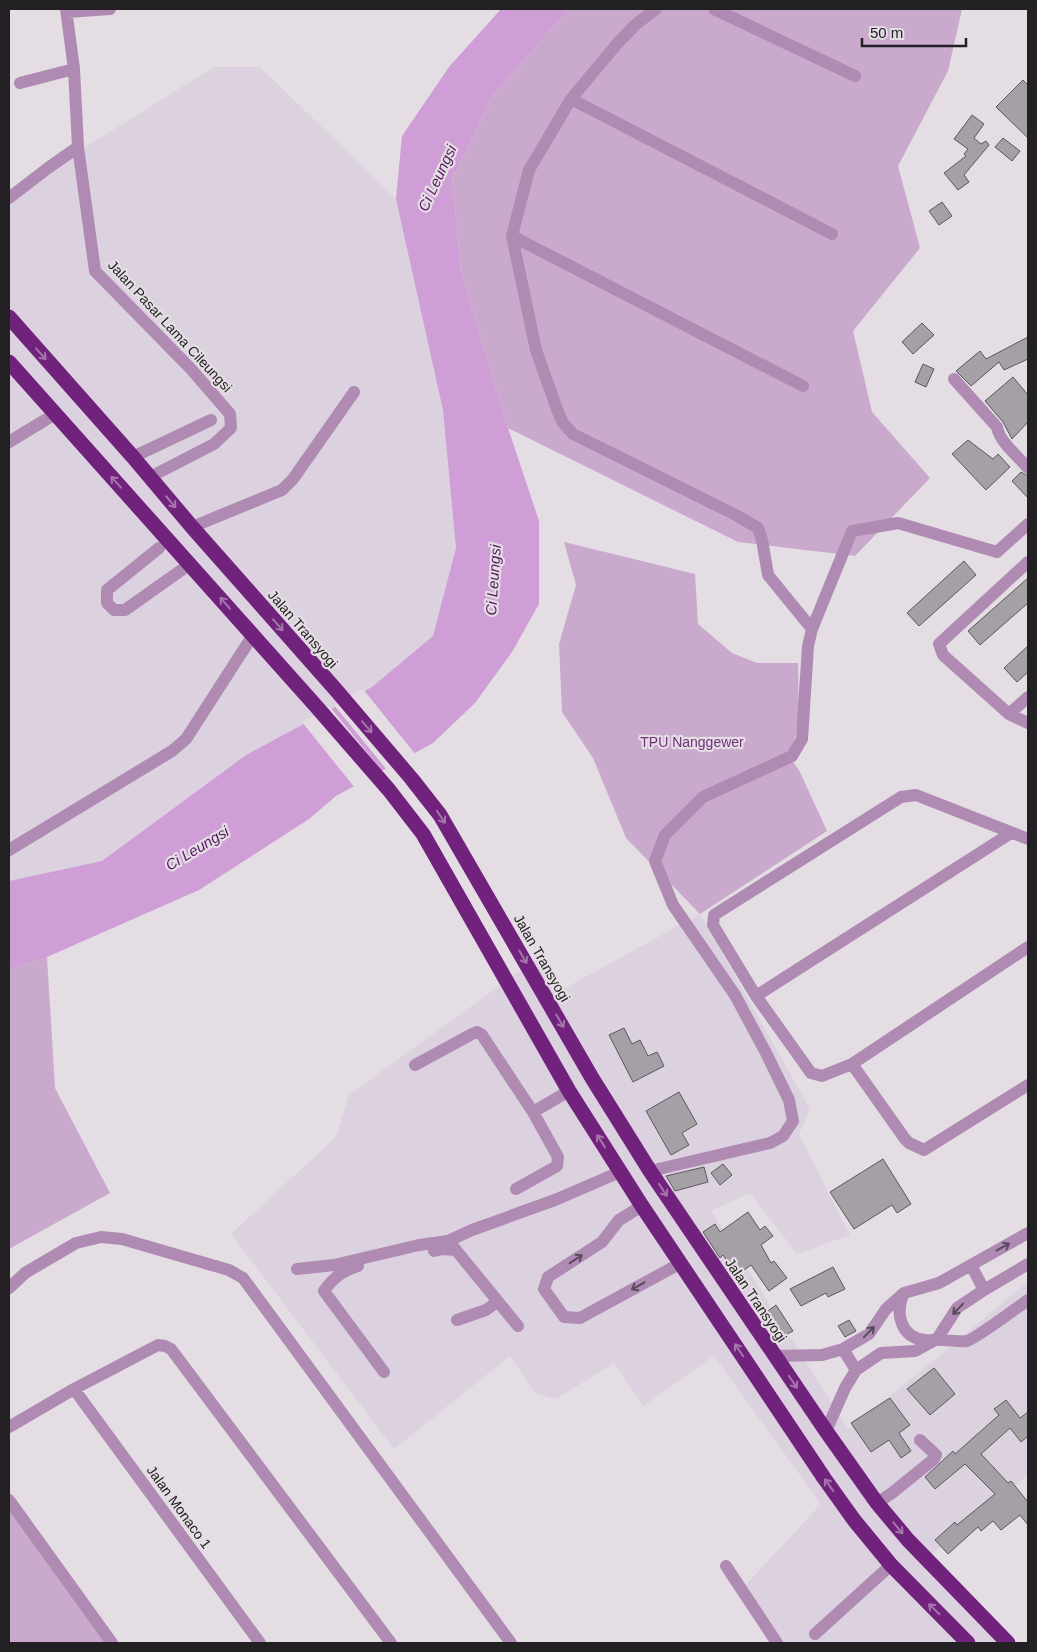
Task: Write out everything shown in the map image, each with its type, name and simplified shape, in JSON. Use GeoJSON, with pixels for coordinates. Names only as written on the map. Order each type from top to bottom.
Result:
{"type":"FeatureCollection","features":[{"type":"Feature","properties":{"kind":"highway","name":"Jalan Transyogi"},"geometry":{"type":"LineString","coordinates":[[9,317],[133,456],[192,527],[336,690],[440,815],[592,1078],[650,1171],[774,1356],[877,1503],[908,1540],[1008,1643]]}},
{"type":"Feature","properties":{"kind":"highway"},"geometry":{"type":"LineString","coordinates":[[9,362],[316,704],[423,834],[569,1091],[642,1206],[824,1478],[854,1520],[891,1565],[968,1643]]}},
{"type":"Feature","properties":{"kind":"street"},"geometry":{"type":"LineString","coordinates":[[67,10],[110,9]]}},
{"type":"Feature","properties":{"kind":"street"},"geometry":{"type":"LineString","coordinates":[[656,9],[635,25],[616,45],[571,99],[530,170],[512,236],[536,350],[563,423],[573,434],[736,515],[758,528],[768,575],[812,629]]}},
{"type":"Feature","properties":{"kind":"street"},"geometry":{"type":"LineString","coordinates":[[714,9],[855,76]]}},
{"type":"Feature","properties":{"kind":"street","name":"Jalan Pasar Lama Cileungsi"},"geometry":{"type":"LineString","coordinates":[[67,10],[74,69],[78,147],[95,271],[191,368],[230,414],[231,428],[214,444],[150,477]]}},
{"type":"Feature","properties":{"kind":"street"},"geometry":{"type":"LineString","coordinates":[[20,83],[74,69]]}},
{"type":"Feature","properties":{"kind":"street"},"geometry":{"type":"LineString","coordinates":[[571,99],[832,234]]}},
{"type":"Feature","properties":{"kind":"street"},"geometry":{"type":"LineString","coordinates":[[9,198],[78,147]]}},
{"type":"Feature","properties":{"kind":"street"},"geometry":{"type":"LineString","coordinates":[[512,236],[803,386]]}},
{"type":"Feature","properties":{"kind":"street"},"geometry":{"type":"LineString","coordinates":[[954,379],[997,427],[998,434],[1028,468]]}},
{"type":"Feature","properties":{"kind":"street"},"geometry":{"type":"LineString","coordinates":[[192,527],[282,490],[293,479],[354,392]]}},
{"type":"Feature","properties":{"kind":"street"},"geometry":{"type":"LineString","coordinates":[[9,442],[55,414]]}},
{"type":"Feature","properties":{"kind":"street"},"geometry":{"type":"LineString","coordinates":[[133,456],[211,420]]}},
{"type":"Feature","properties":{"kind":"street"},"geometry":{"type":"LineString","coordinates":[[650,1171],[770,1143],[783,1136],[792,1121],[789,1100],[735,995],[673,905],[655,861],[665,835],[703,797],[792,756],[802,739],[808,646],[812,629],[852,531],[898,523],[997,552],[1028,524]]}},
{"type":"Feature","properties":{"kind":"street"},"geometry":{"type":"LineString","coordinates":[[159,548],[107,590],[107,603],[114,610],[125,610],[190,564]]}},
{"type":"Feature","properties":{"kind":"street"},"geometry":{"type":"LineString","coordinates":[[1028,562],[939,644],[943,655],[1009,714],[1028,723]]}},
{"type":"Feature","properties":{"kind":"street"},"geometry":{"type":"LineString","coordinates":[[9,850],[172,752],[186,739],[253,635]]}},
{"type":"Feature","properties":{"kind":"street"},"geometry":{"type":"LineString","coordinates":[[1009,714],[1028,697]]}},
{"type":"Feature","properties":{"kind":"street"},"geometry":{"type":"LineString","coordinates":[[1028,845],[1028,839],[916,795],[901,797],[714,915],[713,925],[756,996],[811,1073],[822,1076],[852,1064],[1028,948]]}},
{"type":"Feature","properties":{"kind":"street"},"geometry":{"type":"LineString","coordinates":[[756,996],[1011,833]]}},
{"type":"Feature","properties":{"kind":"street"},"geometry":{"type":"LineString","coordinates":[[414,1065],[472,1034],[480,1033],[482,1035],[533,1112],[558,1156],[557,1166],[516,1189]]}},
{"type":"Feature","properties":{"kind":"street"},"geometry":{"type":"LineString","coordinates":[[852,1064],[905,1139],[924,1150],[1028,1085]]}},
{"type":"Feature","properties":{"kind":"street"},"geometry":{"type":"LineString","coordinates":[[533,1112],[569,1091]]}},
{"type":"Feature","properties":{"kind":"street"},"geometry":{"type":"LineString","coordinates":[[384,1372],[324,1291],[332,1280],[346,1270],[375,1261],[444,1249],[472,1230],[555,1200],[620,1172]]}},
{"type":"Feature","properties":{"kind":"street"},"geometry":{"type":"LineString","coordinates":[[642,1206],[619,1220],[602,1242],[548,1277],[544,1288],[564,1317],[580,1318],[681,1263]]}},
{"type":"Feature","properties":{"kind":"street"},"geometry":{"type":"LineString","coordinates":[[774,1356],[822,1355],[843,1349],[869,1334],[886,1309],[904,1293],[939,1283],[1028,1233]]}},
{"type":"Feature","properties":{"kind":"street"},"geometry":{"type":"LineString","coordinates":[[9,1288],[25,1273],[76,1243],[101,1237],[122,1239],[229,1270],[243,1278],[511,1643]]}},
{"type":"Feature","properties":{"kind":"street"},"geometry":{"type":"LineString","coordinates":[[297,1269],[334,1265],[419,1245],[452,1245]]}},
{"type":"Feature","properties":{"kind":"street"},"geometry":{"type":"LineString","coordinates":[[452,1245],[518,1326]]}},
{"type":"Feature","properties":{"kind":"street"},"geometry":{"type":"LineString","coordinates":[[826,1431],[845,1388],[856,1370],[880,1353],[915,1352],[936,1339],[957,1308],[1028,1264]]}},
{"type":"Feature","properties":{"kind":"street"},"geometry":{"type":"LineString","coordinates":[[971,1265],[984,1290]]}},
{"type":"Feature","properties":{"kind":"street"},"geometry":{"type":"LineString","coordinates":[[904,1293],[899,1304],[899,1317],[904,1328],[913,1336],[924,1340],[968,1341],[1028,1300]]}},
{"type":"Feature","properties":{"kind":"street"},"geometry":{"type":"LineString","coordinates":[[457,1320],[486,1310],[498,1302]]}},
{"type":"Feature","properties":{"kind":"street"},"geometry":{"type":"LineString","coordinates":[[9,1427],[74,1389],[158,1346],[165,1346],[171,1349],[391,1643]]}},
{"type":"Feature","properties":{"kind":"street"},"geometry":{"type":"LineString","coordinates":[[843,1349],[856,1370]]}},
{"type":"Feature","properties":{"kind":"street","name":"Jalan Monaco 1"},"geometry":{"type":"LineString","coordinates":[[74,1389],[260,1643]]}},
{"type":"Feature","properties":{"kind":"street"},"geometry":{"type":"LineString","coordinates":[[877,1503],[934,1459],[936,1455],[920,1440]]}},
{"type":"Feature","properties":{"kind":"street"},"geometry":{"type":"LineString","coordinates":[[9,1500],[112,1643]]}},
{"type":"Feature","properties":{"kind":"street"},"geometry":{"type":"LineString","coordinates":[[815,1634],[891,1565]]}},
{"type":"Feature","properties":{"kind":"street"},"geometry":{"type":"LineString","coordinates":[[726,1566],[777,1643]]}},
{"type":"Feature","properties":{"kind":"shaded area"},"geometry":{"type":"Polygon","coordinates":[[[214,67],[260,67],[399,202],[443,410],[456,548],[433,636],[372,687],[246,755],[102,861],[9,881],[9,195],[214,67]]]}},
{"type":"Feature","properties":{"kind":"shaded area"},"geometry":{"type":"Polygon","coordinates":[[[700,914],[810,1109],[799,1134],[850,1235],[797,1254],[750,1193],[711,1211],[848,1429],[947,1350],[1028,1281],[1028,1475],[930,1555],[993,1626],[1017,1643],[779,1643],[743,1588],[821,1504],[714,1356],[643,1406],[614,1363],[556,1399],[535,1393],[510,1356],[394,1449],[231,1234],[336,1137],[349,1095],[538,958],[558,992],[700,914]]]}},
{"type":"Feature","properties":{"kind":"green space"},"geometry":{"type":"Polygon","coordinates":[[[569,9],[962,9],[948,71],[898,166],[920,248],[853,331],[872,412],[930,478],[855,556],[738,542],[508,428],[461,272],[452,179],[492,96],[569,9]]]}},
{"type":"Feature","properties":{"kind":"green space","name":"TPU Nanggewer"},"geometry":{"type":"Polygon","coordinates":[[[564,542],[695,574],[698,624],[732,653],[757,663],[798,663],[799,722],[790,758],[799,770],[827,831],[700,914],[626,838],[593,758],[562,712],[559,644],[576,585],[564,542]]]}},
{"type":"Feature","properties":{"kind":"green space"},"geometry":{"type":"Polygon","coordinates":[[[47,957],[55,1088],[110,1193],[9,1249],[9,969],[47,957]]]}},
{"type":"Feature","properties":{"kind":"green space"},"geometry":{"type":"Polygon","coordinates":[[[9,1505],[110,1643],[9,1643],[9,1505]]]}},
{"type":"Feature","properties":{"kind":"water","name":"Ci Leungsi"},"geometry":{"type":"Polygon","coordinates":[[[501,9],[569,9],[492,96],[452,179],[461,272],[508,428],[539,521],[539,604],[512,652],[475,703],[433,743],[336,796],[309,819],[199,890],[47,957],[9,969],[9,881],[102,861],[246,755],[372,687],[433,636],[456,548],[443,410],[396,199],[402,136],[449,67],[501,9]]]}},
{"type":"Feature","properties":{"kind":"pier"},"geometry":{"type":"Polygon","coordinates":[[[363,689],[416,755],[387,770],[334,705],[363,689]]]}},
{"type":"Feature","properties":{"kind":"pier"},"geometry":{"type":"Polygon","coordinates":[[[330,707],[383,772],[355,788],[302,722],[330,707]]]}},
{"type":"Feature","properties":{"kind":"building"},"geometry":{"type":"Polygon","coordinates":[[[1023,80],[1028,85],[1028,138],[996,107],[1023,80]]]}},
{"type":"Feature","properties":{"kind":"building"},"geometry":{"type":"Polygon","coordinates":[[[972,115],[984,124],[974,138],[981,144],[986,141],[989,145],[964,175],[969,182],[958,190],[944,173],[966,156],[964,154],[968,149],[954,139],[972,115]]]}},
{"type":"Feature","properties":{"kind":"building"},"geometry":{"type":"Polygon","coordinates":[[[1003,138],[1020,151],[1012,161],[995,147],[1003,138]]]}},
{"type":"Feature","properties":{"kind":"building"},"geometry":{"type":"Polygon","coordinates":[[[942,202],[952,216],[939,225],[929,211],[942,202]]]}},
{"type":"Feature","properties":{"kind":"building"},"geometry":{"type":"Polygon","coordinates":[[[922,323],[934,335],[913,354],[902,342],[922,323]]]}},
{"type":"Feature","properties":{"kind":"building"},"geometry":{"type":"Polygon","coordinates":[[[1028,337],[1028,359],[1004,370],[999,362],[971,386],[956,371],[980,351],[986,359],[1028,337]]]}},
{"type":"Feature","properties":{"kind":"building"},"geometry":{"type":"Polygon","coordinates":[[[923,364],[934,369],[926,387],[915,382],[923,364]]]}},
{"type":"Feature","properties":{"kind":"building"},"geometry":{"type":"Polygon","coordinates":[[[1013,377],[1028,395],[1028,422],[1012,439],[1003,422],[985,401],[1013,377]]]}},
{"type":"Feature","properties":{"kind":"building"},"geometry":{"type":"Polygon","coordinates":[[[968,440],[993,459],[998,454],[1010,467],[986,490],[952,454],[968,440]]]}},
{"type":"Feature","properties":{"kind":"building"},"geometry":{"type":"Polygon","coordinates":[[[1021,472],[1028,476],[1028,498],[1012,481],[1021,472]]]}},
{"type":"Feature","properties":{"kind":"building"},"geometry":{"type":"Polygon","coordinates":[[[964,561],[976,575],[919,626],[907,613],[964,561]]]}},
{"type":"Feature","properties":{"kind":"building"},"geometry":{"type":"Polygon","coordinates":[[[1028,578],[1028,603],[980,645],[968,631],[1028,578]]]}},
{"type":"Feature","properties":{"kind":"building"},"geometry":{"type":"Polygon","coordinates":[[[1028,646],[1028,672],[1017,682],[1004,668],[1028,646]]]}},
{"type":"Feature","properties":{"kind":"building"},"geometry":{"type":"Polygon","coordinates":[[[624,1028],[632,1044],[640,1040],[648,1056],[657,1052],[664,1066],[633,1082],[609,1035],[624,1028]]]}},
{"type":"Feature","properties":{"kind":"building"},"geometry":{"type":"Polygon","coordinates":[[[679,1092],[697,1124],[682,1133],[689,1145],[671,1155],[646,1111],[679,1092]]]}},
{"type":"Feature","properties":{"kind":"building"},"geometry":{"type":"Polygon","coordinates":[[[883,1159],[911,1204],[897,1213],[892,1205],[854,1229],[830,1192],[883,1159]]]}},
{"type":"Feature","properties":{"kind":"building"},"geometry":{"type":"Polygon","coordinates":[[[723,1164],[732,1175],[720,1185],[711,1173],[723,1164]]]}},
{"type":"Feature","properties":{"kind":"building"},"geometry":{"type":"Polygon","coordinates":[[[704,1167],[708,1182],[675,1191],[666,1176],[704,1167]]]}},
{"type":"Feature","properties":{"kind":"building"},"geometry":{"type":"Polygon","coordinates":[[[748,1212],[760,1230],[765,1226],[773,1236],[761,1245],[771,1263],[774,1261],[787,1278],[769,1291],[751,1265],[737,1275],[723,1255],[720,1258],[703,1232],[715,1224],[720,1232],[748,1212]]]}},
{"type":"Feature","properties":{"kind":"building"},"geometry":{"type":"Polygon","coordinates":[[[833,1267],[845,1289],[828,1297],[826,1293],[801,1306],[790,1289],[833,1267]]]}},
{"type":"Feature","properties":{"kind":"building"},"geometry":{"type":"Polygon","coordinates":[[[776,1305],[793,1331],[781,1337],[764,1314],[776,1305]]]}},
{"type":"Feature","properties":{"kind":"building"},"geometry":{"type":"Polygon","coordinates":[[[849,1320],[856,1331],[845,1337],[838,1326],[849,1320]]]}},
{"type":"Feature","properties":{"kind":"building"},"geometry":{"type":"Polygon","coordinates":[[[934,1368],[955,1394],[930,1415],[907,1389],[934,1368]]]}},
{"type":"Feature","properties":{"kind":"building"},"geometry":{"type":"Polygon","coordinates":[[[890,1398],[910,1425],[899,1433],[911,1451],[901,1458],[889,1440],[871,1452],[851,1423],[890,1398]]]}},
{"type":"Feature","properties":{"kind":"building"},"geometry":{"type":"Polygon","coordinates":[[[1006,1400],[1020,1418],[1028,1412],[1028,1436],[1021,1442],[1010,1428],[981,1454],[1008,1483],[1011,1481],[1028,1502],[1028,1525],[1020,1515],[1001,1530],[993,1521],[981,1531],[978,1527],[948,1554],[935,1540],[955,1522],[957,1525],[995,1494],[965,1464],[935,1489],[925,1477],[953,1451],[955,1454],[999,1415],[994,1409],[1006,1400]]]}}]}
